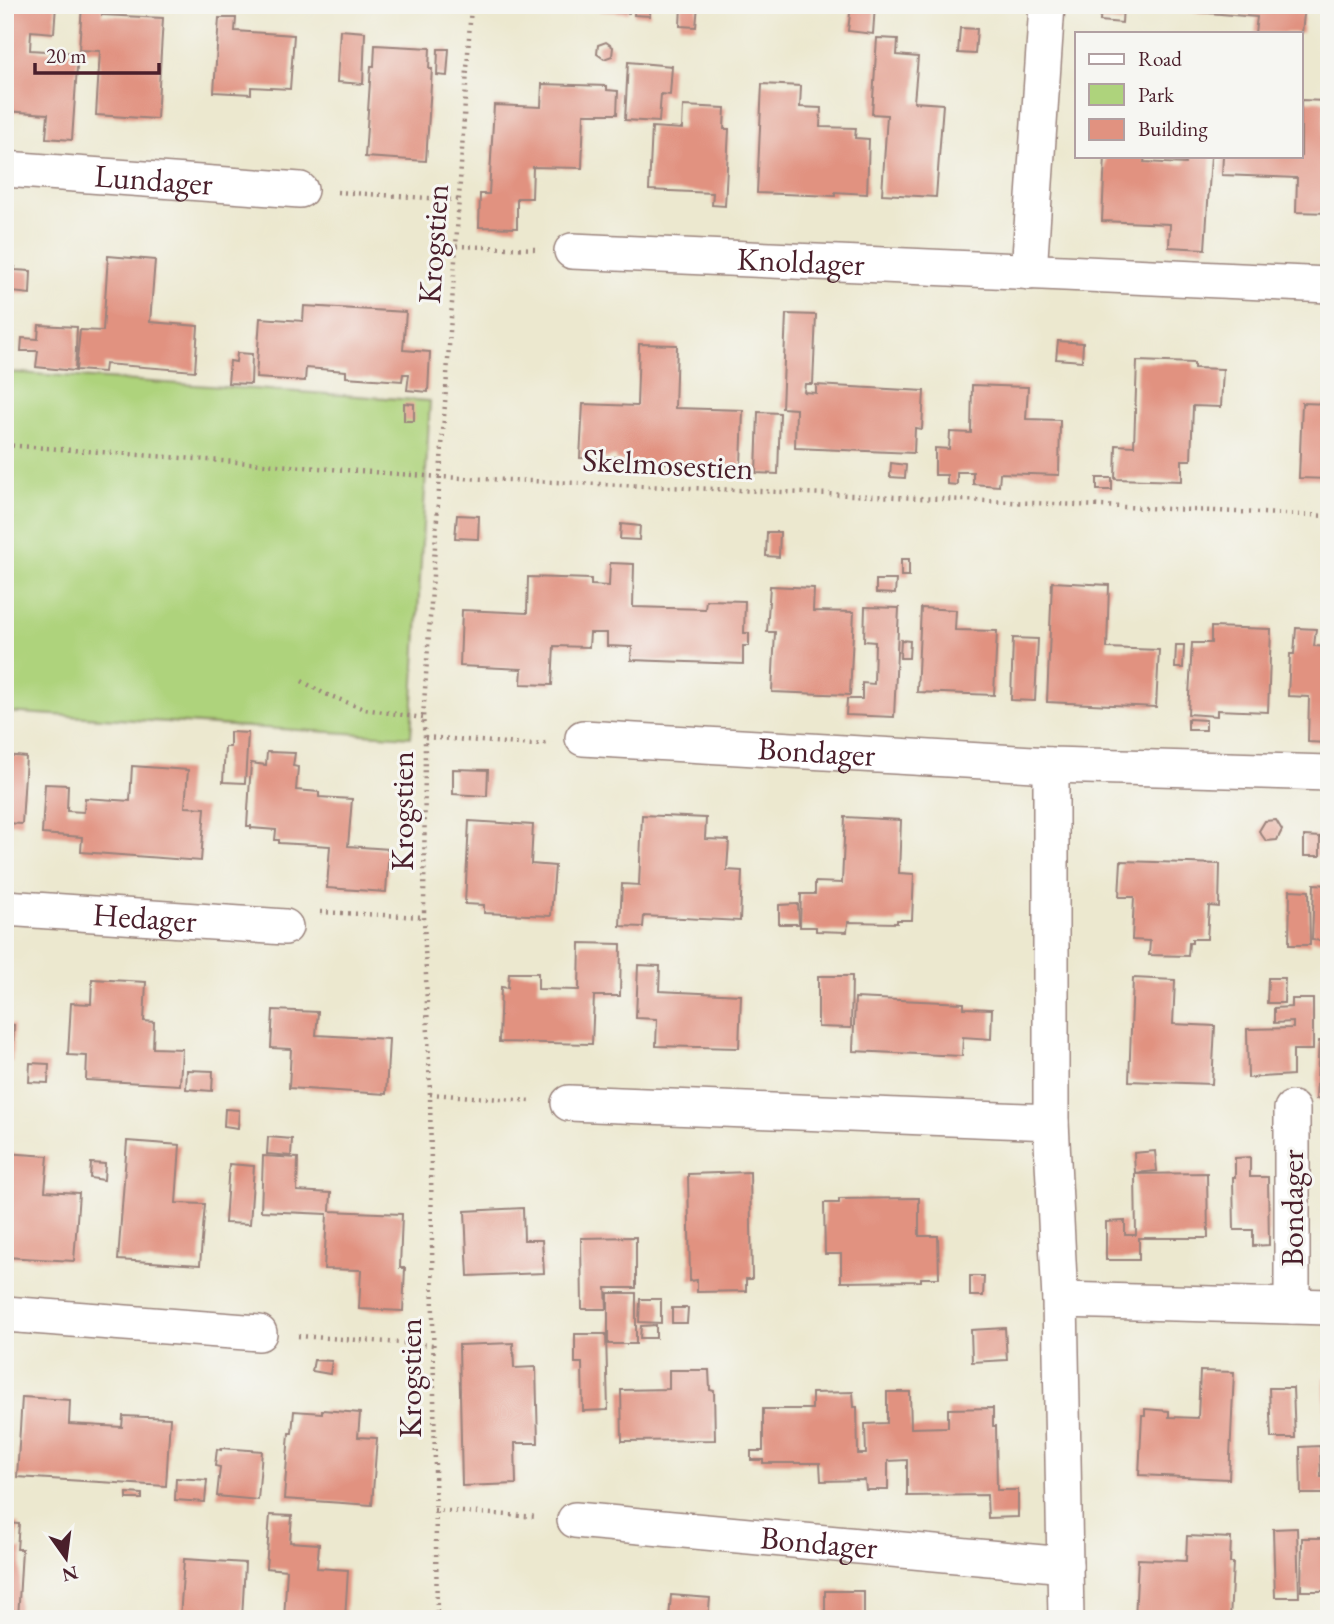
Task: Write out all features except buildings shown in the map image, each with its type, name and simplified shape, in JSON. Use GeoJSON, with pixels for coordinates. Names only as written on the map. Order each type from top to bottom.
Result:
{"type":"FeatureCollection","features":[{"type":"Feature","properties":{"kind":"street"},"geometry":{"type":"LineString","coordinates":[[1029,272],[1048,5]]}},
{"type":"Feature","properties":{"kind":"street","name":"Lundager"},"geometry":{"type":"LineString","coordinates":[[5,169],[300,190]]}},
{"type":"Feature","properties":{"kind":"street","name":"Knoldager"},"geometry":{"type":"LineString","coordinates":[[572,251],[1329,285]]}},
{"type":"Feature","properties":{"kind":"street","name":"Bondager"},"geometry":{"type":"LineString","coordinates":[[583,738],[1051,765],[1329,773]]}},
{"type":"Feature","properties":{"kind":"street"},"geometry":{"type":"LineString","coordinates":[[1051,765],[1051,1122],[1060,1300],[1066,1619]]}},
{"type":"Feature","properties":{"kind":"street","name":"Hedager"},"geometry":{"type":"LineString","coordinates":[[5,908],[285,927]]}},
{"type":"Feature","properties":{"kind":"street"},"geometry":{"type":"LineString","coordinates":[[569,1103],[1051,1122]]}},
{"type":"Feature","properties":{"kind":"street","name":"Bondager"},"geometry":{"type":"LineString","coordinates":[[1292,1109],[1292,1306]]}},
{"type":"Feature","properties":{"kind":"street","name":"Bondager"},"geometry":{"type":"LineString","coordinates":[[1060,1300],[1329,1307]]}},
{"type":"Feature","properties":{"kind":"street"},"geometry":{"type":"LineString","coordinates":[[5,1314],[259,1333]]}},
{"type":"Feature","properties":{"kind":"street","name":"Bondager"},"geometry":{"type":"LineString","coordinates":[[575,1520],[1065,1566]]}},
{"type":"Feature","properties":{"kind":"path","name":"Krogstien"},"geometry":{"type":"LineString","coordinates":[[437,1619],[423,718],[471,5]]}},
{"type":"Feature","properties":{"kind":"path"},"geometry":{"type":"LineString","coordinates":[[300,190],[459,200]]}},
{"type":"Feature","properties":{"kind":"path"},"geometry":{"type":"LineString","coordinates":[[456,246],[572,251]]}},
{"type":"Feature","properties":{"kind":"path","name":"Skelmosestien"},"geometry":{"type":"LineString","coordinates":[[5,445],[440,477],[1329,516]]}},
{"type":"Feature","properties":{"kind":"path"},"geometry":{"type":"LineString","coordinates":[[303,681],[323,693],[364,709],[423,718]]}},
{"type":"Feature","properties":{"kind":"path"},"geometry":{"type":"LineString","coordinates":[[425,737],[534,745],[583,738]]}},
{"type":"Feature","properties":{"kind":"path"},"geometry":{"type":"LineString","coordinates":[[285,927],[315,911],[425,917]]}},
{"type":"Feature","properties":{"kind":"path"},"geometry":{"type":"LineString","coordinates":[[430,1094],[569,1103]]}},
{"type":"Feature","properties":{"kind":"path"},"geometry":{"type":"LineString","coordinates":[[259,1333],[433,1345]]}},
{"type":"Feature","properties":{"kind":"path"},"geometry":{"type":"LineString","coordinates":[[434,1510],[575,1520]]}},
{"type":"Feature","properties":{"kind":"green space"},"geometry":{"type":"Polygon","coordinates":[[[5,372],[430,401],[411,737],[5,712],[5,372]]]}}]}
